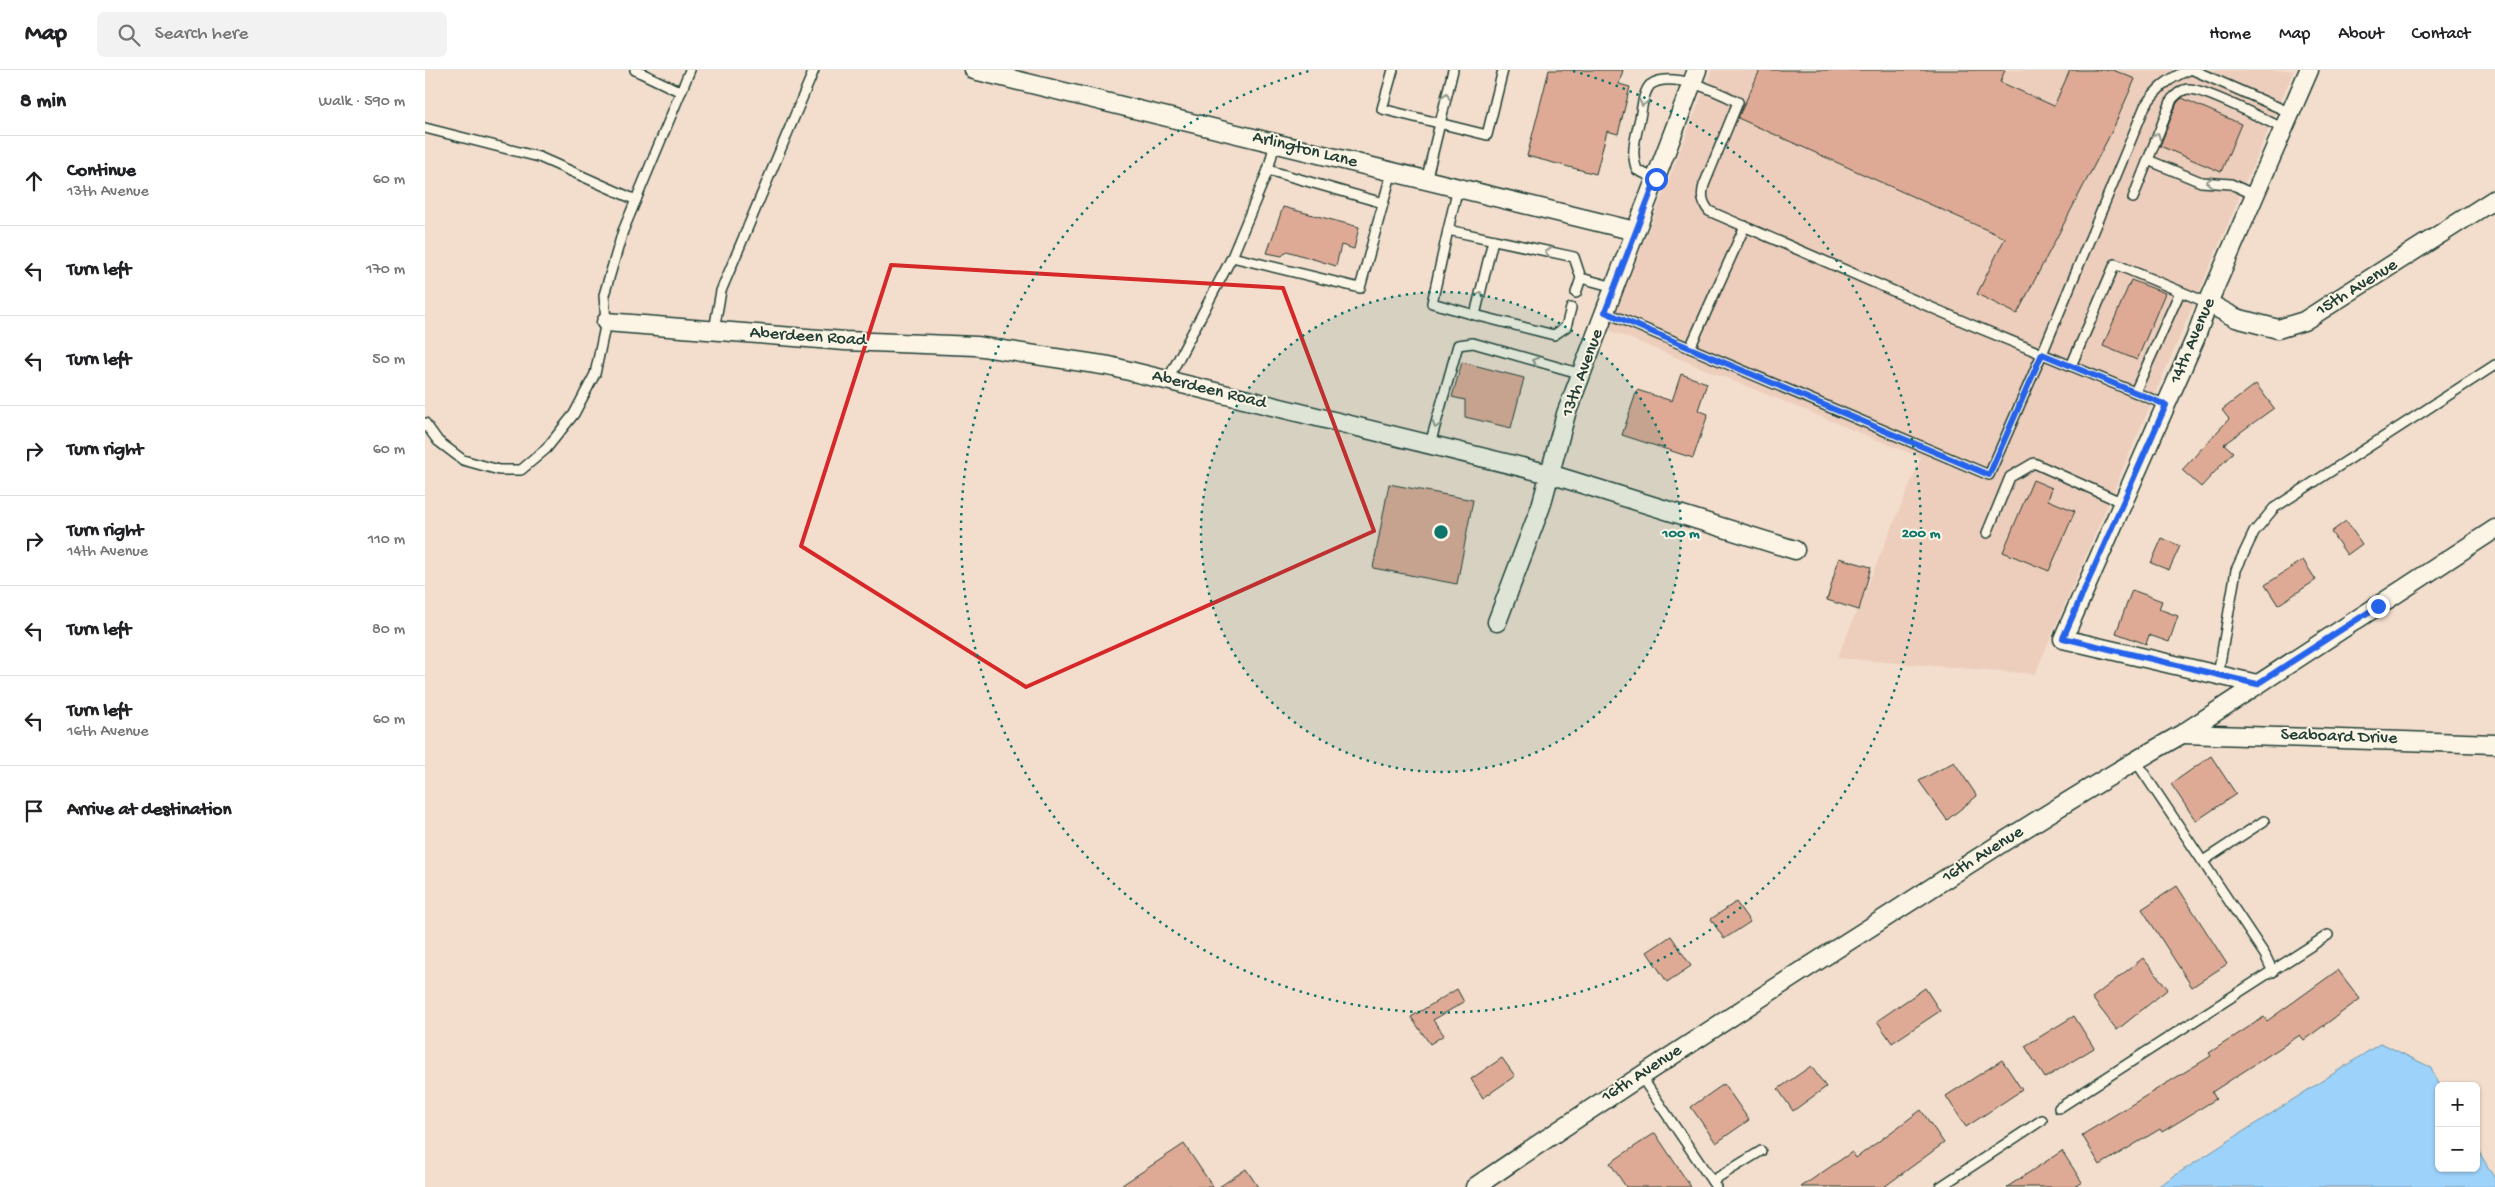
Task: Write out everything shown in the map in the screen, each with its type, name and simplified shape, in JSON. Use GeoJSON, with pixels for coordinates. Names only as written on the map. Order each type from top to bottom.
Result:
{"type":"FeatureCollection","features":[{"type":"Feature","properties":{"kind":"street","name":"Arlington Lane"},"geometry":{"type":"LineString","coordinates":[[974,70],[1635,231]]}},
{"type":"Feature","properties":{"kind":"street","name":"14th Avenue"},"geometry":{"type":"LineString","coordinates":[[2217,675],[2063,638],[2166,405],[2309,70]]}},
{"type":"Feature","properties":{"kind":"street","name":"13th Avenue"},"geometry":{"type":"LineString","coordinates":[[1497,622],[1541,506],[1566,414],[1695,75]]}},
{"type":"Feature","properties":{"kind":"street","name":"15th Avenue"},"geometry":{"type":"LineString","coordinates":[[2208,304],[2236,318],[2278,329],[2304,321],[2495,199]]}},
{"type":"Feature","properties":{"kind":"street","name":"Aberdeen Road"},"geometry":{"type":"LineString","coordinates":[[606,322],[845,341],[976,346],[1060,357],[1168,379],[1550,474],[1795,550]]}},
{"type":"Feature","properties":{"kind":"street","name":"16th Avenue"},"geometry":{"type":"LineString","coordinates":[[1475,1187],[1640,1075],[2135,760],[2182,734],[2495,529]]}},
{"type":"Feature","properties":{"kind":"street"},"geometry":{"type":"LineString","coordinates":[[2217,675],[2257,684]]}},
{"type":"Feature","properties":{"kind":"street","name":"Seaboard Drive"},"geometry":{"type":"LineString","coordinates":[[2182,734],[2495,744]]}},
{"type":"Feature","properties":{"kind":"lane"},"geometry":{"type":"LineString","coordinates":[[635,70],[681,92]]}},
{"type":"Feature","properties":{"kind":"lane"},"geometry":{"type":"LineString","coordinates":[[425,422],[438,441],[463,460],[499,470],[521,470],[546,449],[575,414],[595,374],[606,322],[604,295],[623,231],[690,70]]}},
{"type":"Feature","properties":{"kind":"lane"},"geometry":{"type":"LineString","coordinates":[[714,330],[721,291],[814,70]]}},
{"type":"Feature","properties":{"kind":"lane"},"geometry":{"type":"LineString","coordinates":[[1393,70],[1382,109],[1487,135],[1503,70]]}},
{"type":"Feature","properties":{"kind":"lane"},"geometry":{"type":"LineString","coordinates":[[1426,181],[1453,70]]}},
{"type":"Feature","properties":{"kind":"lane"},"geometry":{"type":"LineString","coordinates":[[1605,312],[1989,475],[2042,354],[2145,106],[2163,84],[2174,76],[2189,70]]}},
{"type":"Feature","properties":{"kind":"lane"},"geometry":{"type":"LineString","coordinates":[[2193,70],[2287,121]]}},
{"type":"Feature","properties":{"kind":"lane"},"geometry":{"type":"LineString","coordinates":[[1656,179],[1637,170],[1632,157],[1645,96],[1650,85],[1662,77],[1695,75],[1738,102],[1709,170],[1702,195],[1704,204],[1709,211],[2042,354],[2166,405]]}},
{"type":"Feature","properties":{"kind":"lane"},"geometry":{"type":"LineString","coordinates":[[2133,198],[2172,98],[2184,90],[2191,89],[2287,121]]}},
{"type":"Feature","properties":{"kind":"lane"},"geometry":{"type":"LineString","coordinates":[[425,128],[539,157],[636,200]]}},
{"type":"Feature","properties":{"kind":"lane"},"geometry":{"type":"LineString","coordinates":[[1168,379],[1232,257],[1268,170],[1275,143]]}},
{"type":"Feature","properties":{"kind":"lane"},"geometry":{"type":"LineString","coordinates":[[2148,160],[2201,182],[2231,184],[2255,196]]}},
{"type":"Feature","properties":{"kind":"lane"},"geometry":{"type":"LineString","coordinates":[[1268,170],[1383,203]]}},
{"type":"Feature","properties":{"kind":"lane"},"geometry":{"type":"LineString","coordinates":[[1232,257],[1360,288],[1392,171]]}},
{"type":"Feature","properties":{"kind":"lane"},"geometry":{"type":"LineString","coordinates":[[1458,188],[1431,303],[1554,335],[1566,327],[1571,308]]}},
{"type":"Feature","properties":{"kind":"lane"},"geometry":{"type":"LineString","coordinates":[[1690,348],[1745,226]]}},
{"type":"Feature","properties":{"kind":"lane"},"geometry":{"type":"LineString","coordinates":[[1449,230],[1573,257],[1581,278],[1576,293]]}},
{"type":"Feature","properties":{"kind":"lane"},"geometry":{"type":"LineString","coordinates":[[1475,315],[1493,240]]}},
{"type":"Feature","properties":{"kind":"lane"},"geometry":{"type":"LineString","coordinates":[[2071,366],[2115,264],[2208,304]]}},
{"type":"Feature","properties":{"kind":"lane"},"geometry":{"type":"LineString","coordinates":[[1581,278],[1614,287]]}},
{"type":"Feature","properties":{"kind":"lane"},"geometry":{"type":"LineString","coordinates":[[2135,392],[2180,292]]}},
{"type":"Feature","properties":{"kind":"lane"},"geometry":{"type":"LineString","coordinates":[[1430,444],[1458,345],[1473,343],[1582,374]]}},
{"type":"Feature","properties":{"kind":"lane"},"geometry":{"type":"LineString","coordinates":[[2217,675],[2236,570],[2254,532],[2274,508],[2495,365]]}},
{"type":"Feature","properties":{"kind":"lane"},"geometry":{"type":"LineString","coordinates":[[1987,533],[2010,477],[2034,463],[2123,503]]}},
{"type":"Feature","properties":{"kind":"lane"},"geometry":{"type":"LineString","coordinates":[[2135,760],[2265,955],[2273,972]]}},
{"type":"Feature","properties":{"kind":"lane"},"geometry":{"type":"LineString","coordinates":[[2203,861],[2265,821]]}},
{"type":"Feature","properties":{"kind":"lane"},"geometry":{"type":"LineString","coordinates":[[2059,1108],[2328,935]]}},
{"type":"Feature","properties":{"kind":"lane"},"geometry":{"type":"LineString","coordinates":[[1640,1075],[1714,1184],[1761,1150]]}},
{"type":"Feature","properties":{"kind":"lane"},"geometry":{"type":"LineString","coordinates":[[1940,1187],[2042,1120]]}},
{"type":"Feature","properties":{"kind":"highlighted area"},"geometry":{"type":"Polygon","coordinates":[[[891,265],[1283,288],[1374,531],[1026,687],[801,546],[891,265]]]}},
{"type":"Feature","properties":{"kind":"shaded area"},"geometry":{"type":"Polygon","coordinates":[[[1712,70],[2294,70],[2035,674],[1837,658],[1921,458],[1609,330],[1712,70]]]}},
{"type":"Feature","properties":{"kind":"water"},"geometry":{"type":"Polygon","coordinates":[[[2381,1043],[2430,1067],[2439,1082],[2435,1082],[2435,1172],[2480,1172],[2480,1154],[2495,1179],[2495,1187],[2157,1187],[2381,1043]]]}},
{"type":"Feature","properties":{"kind":"building"},"geometry":{"type":"Polygon","coordinates":[[[1549,70],[1623,70],[1619,84],[1630,87],[1618,134],[1607,131],[1596,174],[1527,156],[1549,70]]]}},
{"type":"Feature","properties":{"kind":"building"},"geometry":{"type":"Polygon","coordinates":[[[1760,70],[2005,70],[2000,82],[2054,106],[2070,70],[2113,70],[2135,79],[2112,131],[2017,314],[1977,294],[2005,238],[1738,118],[1760,70]]]}},
{"type":"Feature","properties":{"kind":"building"},"geometry":{"type":"Polygon","coordinates":[[[2182,98],[2241,124],[2221,172],[2160,146],[2177,103],[2182,98]]]}},
{"type":"Feature","properties":{"kind":"building"},"geometry":{"type":"Polygon","coordinates":[[[1283,207],[1359,227],[1354,249],[1341,245],[1336,266],[1287,251],[1282,256],[1267,253],[1283,207]]]}},
{"type":"Feature","properties":{"kind":"building"},"geometry":{"type":"Polygon","coordinates":[[[2131,280],[2165,293],[2137,360],[2103,346],[2131,280]]]}},
{"type":"Feature","properties":{"kind":"building"},"geometry":{"type":"Polygon","coordinates":[[[1462,362],[1524,378],[1511,428],[1465,417],[1465,400],[1452,397],[1462,362]]]}},
{"type":"Feature","properties":{"kind":"building"},"geometry":{"type":"Polygon","coordinates":[[[1681,374],[1707,383],[1698,410],[1708,414],[1693,458],[1622,435],[1637,390],[1672,401],[1681,374]]]}},
{"type":"Feature","properties":{"kind":"building"},"geometry":{"type":"Polygon","coordinates":[[[2256,384],[2274,408],[2224,444],[2233,452],[2201,487],[2182,470],[2229,419],[2222,410],[2256,384]]]}},
{"type":"Feature","properties":{"kind":"building"},"geometry":{"type":"Polygon","coordinates":[[[2033,480],[2052,488],[2048,500],[2075,511],[2049,571],[2003,552],[2033,480]]]}},
{"type":"Feature","properties":{"kind":"building"},"geometry":{"type":"Polygon","coordinates":[[[1389,484],[1473,500],[1457,584],[1373,568],[1389,484]]]}},
{"type":"Feature","properties":{"kind":"building"},"geometry":{"type":"Polygon","coordinates":[[[2346,521],[2362,544],[2347,555],[2331,532],[2346,521]]]}},
{"type":"Feature","properties":{"kind":"building"},"geometry":{"type":"Polygon","coordinates":[[[2162,538],[2180,546],[2169,570],[2151,563],[2162,538]]]}},
{"type":"Feature","properties":{"kind":"building"},"geometry":{"type":"Polygon","coordinates":[[[1839,558],[1871,567],[1859,610],[1827,600],[1839,558]]]}},
{"type":"Feature","properties":{"kind":"building"},"geometry":{"type":"Polygon","coordinates":[[[2303,560],[2316,580],[2278,605],[2265,585],[2303,560]]]}},
{"type":"Feature","properties":{"kind":"building"},"geometry":{"type":"Polygon","coordinates":[[[2132,590],[2162,601],[2159,609],[2178,616],[2169,642],[2149,635],[2146,644],[2116,633],[2132,590]]]}},
{"type":"Feature","properties":{"kind":"building"},"geometry":{"type":"Polygon","coordinates":[[[2211,756],[2236,794],[2196,821],[2171,784],[2211,756]]]}},
{"type":"Feature","properties":{"kind":"building"},"geometry":{"type":"Polygon","coordinates":[[[1954,762],[1977,796],[1947,820],[1919,781],[1954,762]]]}},
{"type":"Feature","properties":{"kind":"building"},"geometry":{"type":"Polygon","coordinates":[[[2177,886],[2227,964],[2192,987],[2142,909],[2177,886]]]}},
{"type":"Feature","properties":{"kind":"building"},"geometry":{"type":"Polygon","coordinates":[[[1736,902],[1750,922],[1724,939],[1711,919],[1736,902]]]}},
{"type":"Feature","properties":{"kind":"building"},"geometry":{"type":"Polygon","coordinates":[[[1671,936],[1691,966],[1667,982],[1647,952],[1671,936]]]}},
{"type":"Feature","properties":{"kind":"building"},"geometry":{"type":"Polygon","coordinates":[[[2143,958],[2168,989],[2117,1030],[2092,998],[2143,958]]]}},
{"type":"Feature","properties":{"kind":"building"},"geometry":{"type":"Polygon","coordinates":[[[2338,970],[2360,999],[2304,1040],[2300,1035],[2212,1092],[2216,1099],[2162,1132],[2160,1129],[2100,1165],[2082,1135],[2211,1056],[2209,1053],[2264,1017],[2267,1021],[2338,970]]]}},
{"type":"Feature","properties":{"kind":"building"},"geometry":{"type":"Polygon","coordinates":[[[1925,988],[1940,1011],[1892,1043],[1877,1021],[1925,988]]]}},
{"type":"Feature","properties":{"kind":"building"},"geometry":{"type":"Polygon","coordinates":[[[1457,989],[1464,1002],[1433,1020],[1444,1035],[1430,1044],[1411,1017],[1457,989]]]}},
{"type":"Feature","properties":{"kind":"building"},"geometry":{"type":"Polygon","coordinates":[[[2074,1016],[2094,1048],[2045,1078],[2025,1046],[2074,1016]]]}},
{"type":"Feature","properties":{"kind":"building"},"geometry":{"type":"Polygon","coordinates":[[[1502,1058],[1515,1076],[1483,1098],[1471,1079],[1502,1058]]]}},
{"type":"Feature","properties":{"kind":"building"},"geometry":{"type":"Polygon","coordinates":[[[2002,1060],[2022,1090],[1966,1127],[1946,1096],[2002,1060]]]}},
{"type":"Feature","properties":{"kind":"building"},"geometry":{"type":"Polygon","coordinates":[[[1811,1066],[1826,1087],[1793,1111],[1778,1089],[1811,1066]]]}},
{"type":"Feature","properties":{"kind":"building"},"geometry":{"type":"Polygon","coordinates":[[[1724,1084],[1749,1120],[1716,1143],[1691,1107],[1724,1084]]]}},
{"type":"Feature","properties":{"kind":"building"},"geometry":{"type":"Polygon","coordinates":[[[1921,1110],[1944,1143],[1884,1187],[1801,1187],[1852,1152],[1856,1158],[1921,1110]]]}},
{"type":"Feature","properties":{"kind":"building"},"geometry":{"type":"Polygon","coordinates":[[[1655,1133],[1691,1187],[1626,1187],[1610,1163],[1655,1133]]]}},
{"type":"Feature","properties":{"kind":"building"},"geometry":{"type":"Polygon","coordinates":[[[1184,1144],[1213,1187],[1119,1187],[1166,1156],[1184,1144]]]}},
{"type":"Feature","properties":{"kind":"building"},"geometry":{"type":"Polygon","coordinates":[[[2062,1151],[2082,1182],[2074,1187],[2007,1187],[2062,1151]]]}},
{"type":"Feature","properties":{"kind":"building"},"geometry":{"type":"Polygon","coordinates":[[[1246,1169],[1258,1187],[1219,1187],[1246,1169]]]}},
{"type":"Feature","properties":{"kind":"route"},"geometry":{"type":"LineString","coordinates":[[1656,179],[1605,312],[1989,475],[2042,354],[2166,405],[2063,638],[2257,684],[2378,606]]}}]}
